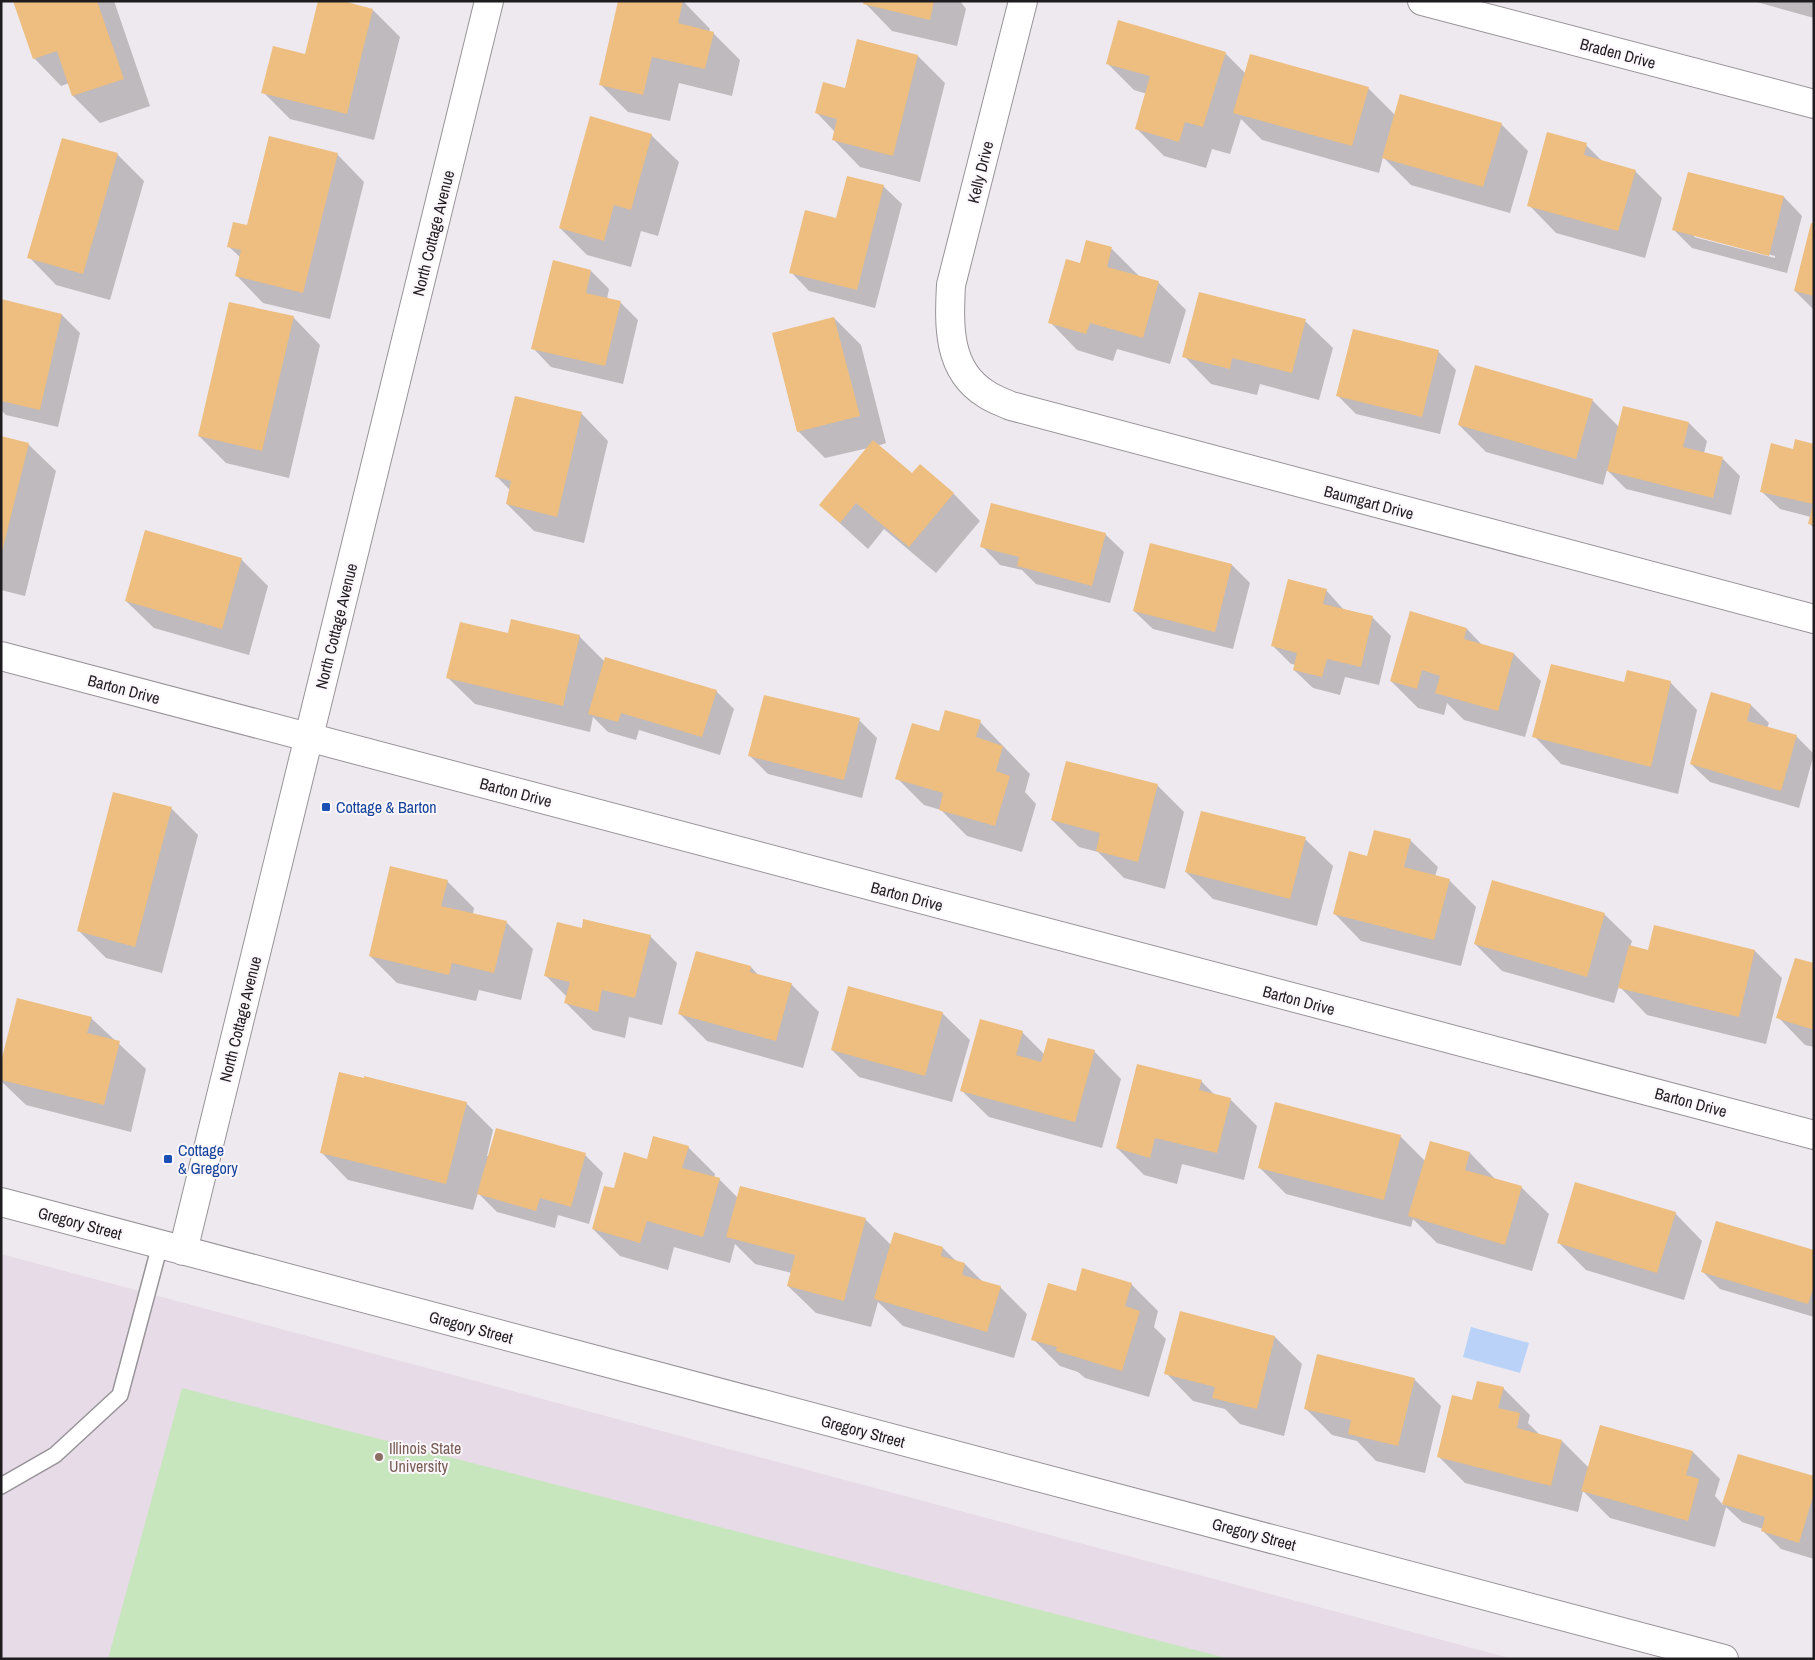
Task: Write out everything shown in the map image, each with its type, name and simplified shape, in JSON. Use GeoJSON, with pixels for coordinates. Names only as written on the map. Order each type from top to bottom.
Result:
{"type":"FeatureCollection","features":[{"type":"Feature","properties":{"kind":"street","name":"North Cottage Avenue"},"geometry":{"type":"LineString","coordinates":[[172,1248],[309,737],[490,1]]}},
{"type":"Feature","properties":{"kind":"street","name":"Kelly Drive"},"geometry":{"type":"LineString","coordinates":[[951,345],[949,320],[952,285],[1023,1]]}},
{"type":"Feature","properties":{"kind":"street","name":"Braden Drive"},"geometry":{"type":"LineString","coordinates":[[1422,1],[1814,104]]}},
{"type":"Feature","properties":{"kind":"street","name":"Baumgart Drive"},"geometry":{"type":"LineString","coordinates":[[951,345],[962,372],[985,394],[1010,406],[1814,619]]}},
{"type":"Feature","properties":{"kind":"street","name":"Barton Drive"},"geometry":{"type":"LineString","coordinates":[[1,656],[1814,1135]]}},
{"type":"Feature","properties":{"kind":"street","name":"Gregory Street"},"geometry":{"type":"LineString","coordinates":[[1,1202],[1724,1659]]}},
{"type":"Feature","properties":{"kind":"lane"},"geometry":{"type":"LineString","coordinates":[[1,1486],[55,1455],[120,1395],[172,1248]]}},
{"type":"Feature","properties":{"kind":"shaded area","name":"Illinois State University"},"geometry":{"type":"Polygon","coordinates":[[[1,1254],[1513,1659],[1,1659],[1,1254]]]}},
{"type":"Feature","properties":{"kind":"green space"},"geometry":{"type":"Polygon","coordinates":[[[182,1388],[1230,1659],[108,1659],[182,1388]]]}},
{"type":"Feature","properties":{"kind":"water"},"geometry":{"type":"Polygon","coordinates":[[[1471,1327],[1529,1343],[1520,1373],[1463,1357],[1471,1327]]]}},
{"type":"Feature","properties":{"kind":"building"},"geometry":{"type":"Polygon","coordinates":[[[13,1],[97,1],[124,79],[72,96],[57,51],[33,59],[13,1]]]}},
{"type":"Feature","properties":{"kind":"building"},"geometry":{"type":"Polygon","coordinates":[[[318,1],[343,1],[373,9],[347,114],[261,93],[273,46],[305,54],[318,1]]]}},
{"type":"Feature","properties":{"kind":"building"},"geometry":{"type":"Polygon","coordinates":[[[618,1],[683,1],[678,23],[714,32],[705,69],[652,57],[643,95],[599,85],[618,1]]]}},
{"type":"Feature","properties":{"kind":"building"},"geometry":{"type":"Polygon","coordinates":[[[864,1],[934,1],[930,20],[863,4],[864,1]]]}},
{"type":"Feature","properties":{"kind":"building"},"geometry":{"type":"Polygon","coordinates":[[[1118,20],[1226,52],[1203,127],[1185,122],[1179,142],[1135,129],[1150,76],[1106,64],[1118,20]]]}},
{"type":"Feature","properties":{"kind":"building"},"geometry":{"type":"Polygon","coordinates":[[[857,39],[918,55],[893,156],[832,140],[837,119],[815,113],[823,82],[845,88],[857,39]]]}},
{"type":"Feature","properties":{"kind":"building"},"geometry":{"type":"Polygon","coordinates":[[[1250,54],[1369,87],[1352,146],[1233,113],[1250,54]]]}},
{"type":"Feature","properties":{"kind":"building"},"geometry":{"type":"Polygon","coordinates":[[[1400,94],[1502,123],[1483,187],[1382,158],[1400,94]]]}},
{"type":"Feature","properties":{"kind":"building"},"geometry":{"type":"Polygon","coordinates":[[[590,116],[652,134],[631,210],[614,205],[604,241],[559,228],[590,116]]]}},
{"type":"Feature","properties":{"kind":"building"},"geometry":{"type":"Polygon","coordinates":[[[1547,132],[1587,143],[1584,155],[1636,170],[1618,231],[1527,206],[1547,132]]]}},
{"type":"Feature","properties":{"kind":"building"},"geometry":{"type":"Polygon","coordinates":[[[269,136],[338,153],[303,293],[235,276],[241,250],[227,247],[233,222],[247,225],[269,136]]]}},
{"type":"Feature","properties":{"kind":"building"},"geometry":{"type":"Polygon","coordinates":[[[62,138],[118,153],[83,274],[27,258],[62,138]]]}},
{"type":"Feature","properties":{"kind":"building"},"geometry":{"type":"Polygon","coordinates":[[[1688,172],[1784,196],[1769,256],[1672,230],[1688,172]]]}},
{"type":"Feature","properties":{"kind":"building"},"geometry":{"type":"Polygon","coordinates":[[[847,176],[884,185],[857,290],[789,273],[805,210],[836,218],[847,176]]]}},
{"type":"Feature","properties":{"kind":"building"},"geometry":{"type":"Polygon","coordinates":[[[1811,223],[1814,224],[1814,296],[1794,291],[1811,223]]]}},
{"type":"Feature","properties":{"kind":"building"},"geometry":{"type":"Polygon","coordinates":[[[1086,240],[1112,247],[1107,267],[1159,281],[1143,338],[1090,323],[1086,334],[1048,323],[1066,259],[1080,263],[1086,240]]]}},
{"type":"Feature","properties":{"kind":"building"},"geometry":{"type":"Polygon","coordinates":[[[553,260],[591,270],[586,293],[621,301],[605,366],[531,349],[553,260]]]}},
{"type":"Feature","properties":{"kind":"building"},"geometry":{"type":"Polygon","coordinates":[[[1199,292],[1306,319],[1292,373],[1232,358],[1230,369],[1182,357],[1199,292]]]}},
{"type":"Feature","properties":{"kind":"building"},"geometry":{"type":"Polygon","coordinates":[[[1,299],[62,314],[40,410],[1,401],[1,299]]]}},
{"type":"Feature","properties":{"kind":"building"},"geometry":{"type":"Polygon","coordinates":[[[229,302],[294,316],[262,451],[198,436],[229,302]]]}},
{"type":"Feature","properties":{"kind":"building"},"geometry":{"type":"Polygon","coordinates":[[[834,317],[860,416],[797,432],[772,333],[834,317]]]}},
{"type":"Feature","properties":{"kind":"building"},"geometry":{"type":"Polygon","coordinates":[[[1353,329],[1439,350],[1422,417],[1336,396],[1353,329]]]}},
{"type":"Feature","properties":{"kind":"building"},"geometry":{"type":"Polygon","coordinates":[[[1475,365],[1593,399],[1576,459],[1458,425],[1475,365]]]}},
{"type":"Feature","properties":{"kind":"building"},"geometry":{"type":"Polygon","coordinates":[[[515,396],[582,412],[557,517],[506,504],[511,481],[495,477],[515,396]]]}},
{"type":"Feature","properties":{"kind":"building"},"geometry":{"type":"Polygon","coordinates":[[[1623,406],[1689,422],[1683,447],[1723,457],[1713,498],[1607,471],[1623,406]]]}},
{"type":"Feature","properties":{"kind":"building"},"geometry":{"type":"Polygon","coordinates":[[[1,436],[29,443],[2,552],[1,552],[1,436]]]}},
{"type":"Feature","properties":{"kind":"building"},"geometry":{"type":"Polygon","coordinates":[[[1795,439],[1814,444],[1814,525],[1808,524],[1813,504],[1760,492],[1771,443],[1793,449],[1795,439]]]}},
{"type":"Feature","properties":{"kind":"building"},"geometry":{"type":"Polygon","coordinates":[[[873,440],[912,473],[920,464],[954,493],[909,547],[856,503],[840,523],[819,505],[873,440]]]}},
{"type":"Feature","properties":{"kind":"building"},"geometry":{"type":"Polygon","coordinates":[[[991,503],[1106,533],[1092,586],[1017,566],[1019,557],[980,547],[991,503]]]}},
{"type":"Feature","properties":{"kind":"building"},"geometry":{"type":"Polygon","coordinates":[[[145,530],[242,558],[222,629],[125,601],[145,530]]]}},
{"type":"Feature","properties":{"kind":"building"},"geometry":{"type":"Polygon","coordinates":[[[1150,543],[1232,564],[1215,632],[1133,611],[1150,543]]]}},
{"type":"Feature","properties":{"kind":"building"},"geometry":{"type":"Polygon","coordinates":[[[1288,579],[1327,589],[1323,604],[1373,616],[1361,667],[1327,659],[1322,677],[1293,670],[1297,653],[1271,646],[1288,579]]]}},
{"type":"Feature","properties":{"kind":"building"},"geometry":{"type":"Polygon","coordinates":[[[1410,611],[1467,628],[1464,639],[1514,653],[1498,711],[1435,693],[1440,676],[1422,670],[1417,689],[1390,681],[1410,611]]]}},
{"type":"Feature","properties":{"kind":"building"},"geometry":{"type":"Polygon","coordinates":[[[511,619],[580,635],[563,706],[446,678],[460,622],[508,633],[511,619]]]}},
{"type":"Feature","properties":{"kind":"building"},"geometry":{"type":"Polygon","coordinates":[[[605,657],[717,690],[702,737],[621,713],[618,722],[588,714],[605,657]]]}},
{"type":"Feature","properties":{"kind":"building"},"geometry":{"type":"Polygon","coordinates":[[[1551,664],[1624,682],[1627,670],[1671,681],[1651,767],[1532,737],[1551,664]]]}},
{"type":"Feature","properties":{"kind":"building"},"geometry":{"type":"Polygon","coordinates":[[[1711,692],[1751,704],[1747,721],[1797,735],[1781,791],[1690,764],[1711,692]]]}},
{"type":"Feature","properties":{"kind":"building"},"geometry":{"type":"Polygon","coordinates":[[[764,695],[860,718],[844,780],[748,756],[764,695]]]}},
{"type":"Feature","properties":{"kind":"building"},"geometry":{"type":"Polygon","coordinates":[[[945,710],[981,720],[976,737],[1003,746],[996,771],[1010,776],[995,826],[939,810],[943,793],[895,779],[912,723],[939,731],[945,710]]]}},
{"type":"Feature","properties":{"kind":"building"},"geometry":{"type":"Polygon","coordinates":[[[1066,761],[1158,784],[1138,862],[1096,851],[1100,833],[1051,820],[1066,761]]]}},
{"type":"Feature","properties":{"kind":"building"},"geometry":{"type":"Polygon","coordinates":[[[113,792],[172,807],[135,947],[77,931],[113,792]]]}},
{"type":"Feature","properties":{"kind":"building"},"geometry":{"type":"Polygon","coordinates":[[[1201,811],[1306,837],[1290,899],[1185,872],[1201,811]]]}},
{"type":"Feature","properties":{"kind":"building"},"geometry":{"type":"Polygon","coordinates":[[[1374,830],[1411,839],[1404,867],[1450,879],[1434,940],[1333,914],[1349,851],[1367,856],[1374,830]]]}},
{"type":"Feature","properties":{"kind":"building"},"geometry":{"type":"Polygon","coordinates":[[[390,866],[448,880],[441,906],[507,921],[494,973],[452,963],[449,975],[369,956],[390,866]]]}},
{"type":"Feature","properties":{"kind":"building"},"geometry":{"type":"Polygon","coordinates":[[[1492,880],[1605,913],[1587,977],[1474,944],[1492,880]]]}},
{"type":"Feature","properties":{"kind":"building"},"geometry":{"type":"Polygon","coordinates":[[[583,919],[651,935],[635,998],[602,990],[598,1012],[564,1003],[570,982],[544,976],[557,922],[582,928],[583,919]]]}},
{"type":"Feature","properties":{"kind":"building"},"geometry":{"type":"Polygon","coordinates":[[[1654,925],[1755,950],[1739,1017],[1618,988],[1629,945],[1648,950],[1654,925]]]}},
{"type":"Feature","properties":{"kind":"building"},"geometry":{"type":"Polygon","coordinates":[[[696,951],[751,966],[750,972],[792,983],[776,1041],[678,1014],[696,951]]]}},
{"type":"Feature","properties":{"kind":"building"},"geometry":{"type":"Polygon","coordinates":[[[1795,958],[1814,963],[1814,1030],[1776,1018],[1795,958]]]}},
{"type":"Feature","properties":{"kind":"building"},"geometry":{"type":"Polygon","coordinates":[[[848,986],[943,1012],[925,1076],[831,1050],[848,986]]]}},
{"type":"Feature","properties":{"kind":"building"},"geometry":{"type":"Polygon","coordinates":[[[17,998],[92,1017],[87,1033],[120,1041],[104,1105],[1,1080],[1,1062],[17,998]]]}},
{"type":"Feature","properties":{"kind":"building"},"geometry":{"type":"Polygon","coordinates":[[[980,1019],[1023,1031],[1016,1055],[1041,1062],[1048,1038],[1095,1050],[1075,1122],[960,1091],[980,1019]]]}},
{"type":"Feature","properties":{"kind":"building"},"geometry":{"type":"Polygon","coordinates":[[[1137,1064],[1202,1080],[1199,1090],[1231,1098],[1217,1153],[1155,1138],[1150,1158],[1116,1148],[1137,1064]]]}},
{"type":"Feature","properties":{"kind":"building"},"geometry":{"type":"Polygon","coordinates":[[[339,1072],[364,1078],[364,1076],[467,1102],[446,1184],[320,1153],[339,1072]]]}},
{"type":"Feature","properties":{"kind":"building"},"geometry":{"type":"Polygon","coordinates":[[[1275,1102],[1401,1135],[1384,1200],[1258,1168],[1275,1102]]]}},
{"type":"Feature","properties":{"kind":"building"},"geometry":{"type":"Polygon","coordinates":[[[496,1128],[586,1153],[571,1207],[540,1198],[536,1211],[477,1194],[496,1128]]]}},
{"type":"Feature","properties":{"kind":"building"},"geometry":{"type":"Polygon","coordinates":[[[653,1136],[689,1146],[682,1168],[720,1178],[703,1237],[647,1221],[640,1243],[592,1229],[604,1186],[614,1188],[624,1152],[647,1159],[653,1136]]]}},
{"type":"Feature","properties":{"kind":"building"},"geometry":{"type":"Polygon","coordinates":[[[1430,1141],[1470,1152],[1465,1170],[1522,1186],[1505,1245],[1408,1216],[1430,1141]]]}},
{"type":"Feature","properties":{"kind":"building"},"geometry":{"type":"Polygon","coordinates":[[[1575,1182],[1676,1212],[1657,1273],[1557,1243],[1575,1182]]]}},
{"type":"Feature","properties":{"kind":"building"},"geometry":{"type":"Polygon","coordinates":[[[740,1186],[866,1218],[844,1301],[787,1286],[795,1255],[726,1237],[740,1186]]]}},
{"type":"Feature","properties":{"kind":"building"},"geometry":{"type":"Polygon","coordinates":[[[1716,1221],[1814,1250],[1814,1286],[1808,1304],[1701,1272],[1716,1221]]]}},
{"type":"Feature","properties":{"kind":"building"},"geometry":{"type":"Polygon","coordinates":[[[894,1232],[943,1247],[941,1256],[965,1263],[962,1275],[1001,1286],[987,1332],[874,1299],[894,1232]]]}},
{"type":"Feature","properties":{"kind":"building"},"geometry":{"type":"Polygon","coordinates":[[[1082,1268],[1132,1283],[1125,1306],[1140,1311],[1122,1371],[1056,1351],[1057,1347],[1031,1340],[1048,1283],[1076,1291],[1082,1268]]]}},
{"type":"Feature","properties":{"kind":"building"},"geometry":{"type":"Polygon","coordinates":[[[1180,1311],[1275,1336],[1257,1409],[1212,1398],[1215,1387],[1164,1374],[1180,1311]]]}},
{"type":"Feature","properties":{"kind":"building"},"geometry":{"type":"Polygon","coordinates":[[[1317,1354],[1415,1378],[1398,1446],[1348,1434],[1351,1420],[1304,1409],[1317,1354]]]}},
{"type":"Feature","properties":{"kind":"building"},"geometry":{"type":"Polygon","coordinates":[[[1477,1381],[1504,1387],[1498,1408],[1520,1413],[1517,1428],[1562,1440],[1551,1486],[1437,1457],[1452,1395],[1472,1400],[1477,1381]]]}},
{"type":"Feature","properties":{"kind":"building"},"geometry":{"type":"Polygon","coordinates":[[[1600,1425],[1693,1451],[1686,1475],[1699,1479],[1688,1521],[1581,1491],[1600,1425]]]}},
{"type":"Feature","properties":{"kind":"building"},"geometry":{"type":"Polygon","coordinates":[[[1738,1454],[1814,1476],[1814,1493],[1799,1543],[1761,1531],[1765,1517],[1722,1504],[1738,1454]]]}},
{"type":"Feature","properties":{"kind":"place","name":"Cottage & Barton"},"geometry":{"type":"Point","coordinates":[326,807]}},
{"type":"Feature","properties":{"kind":"place","name":"Cottage & Gregory"},"geometry":{"type":"Point","coordinates":[168,1159]}},
{"type":"Feature","properties":{"kind":"place","name":"Illinois State University"},"geometry":{"type":"Point","coordinates":[379,1457]}}]}
